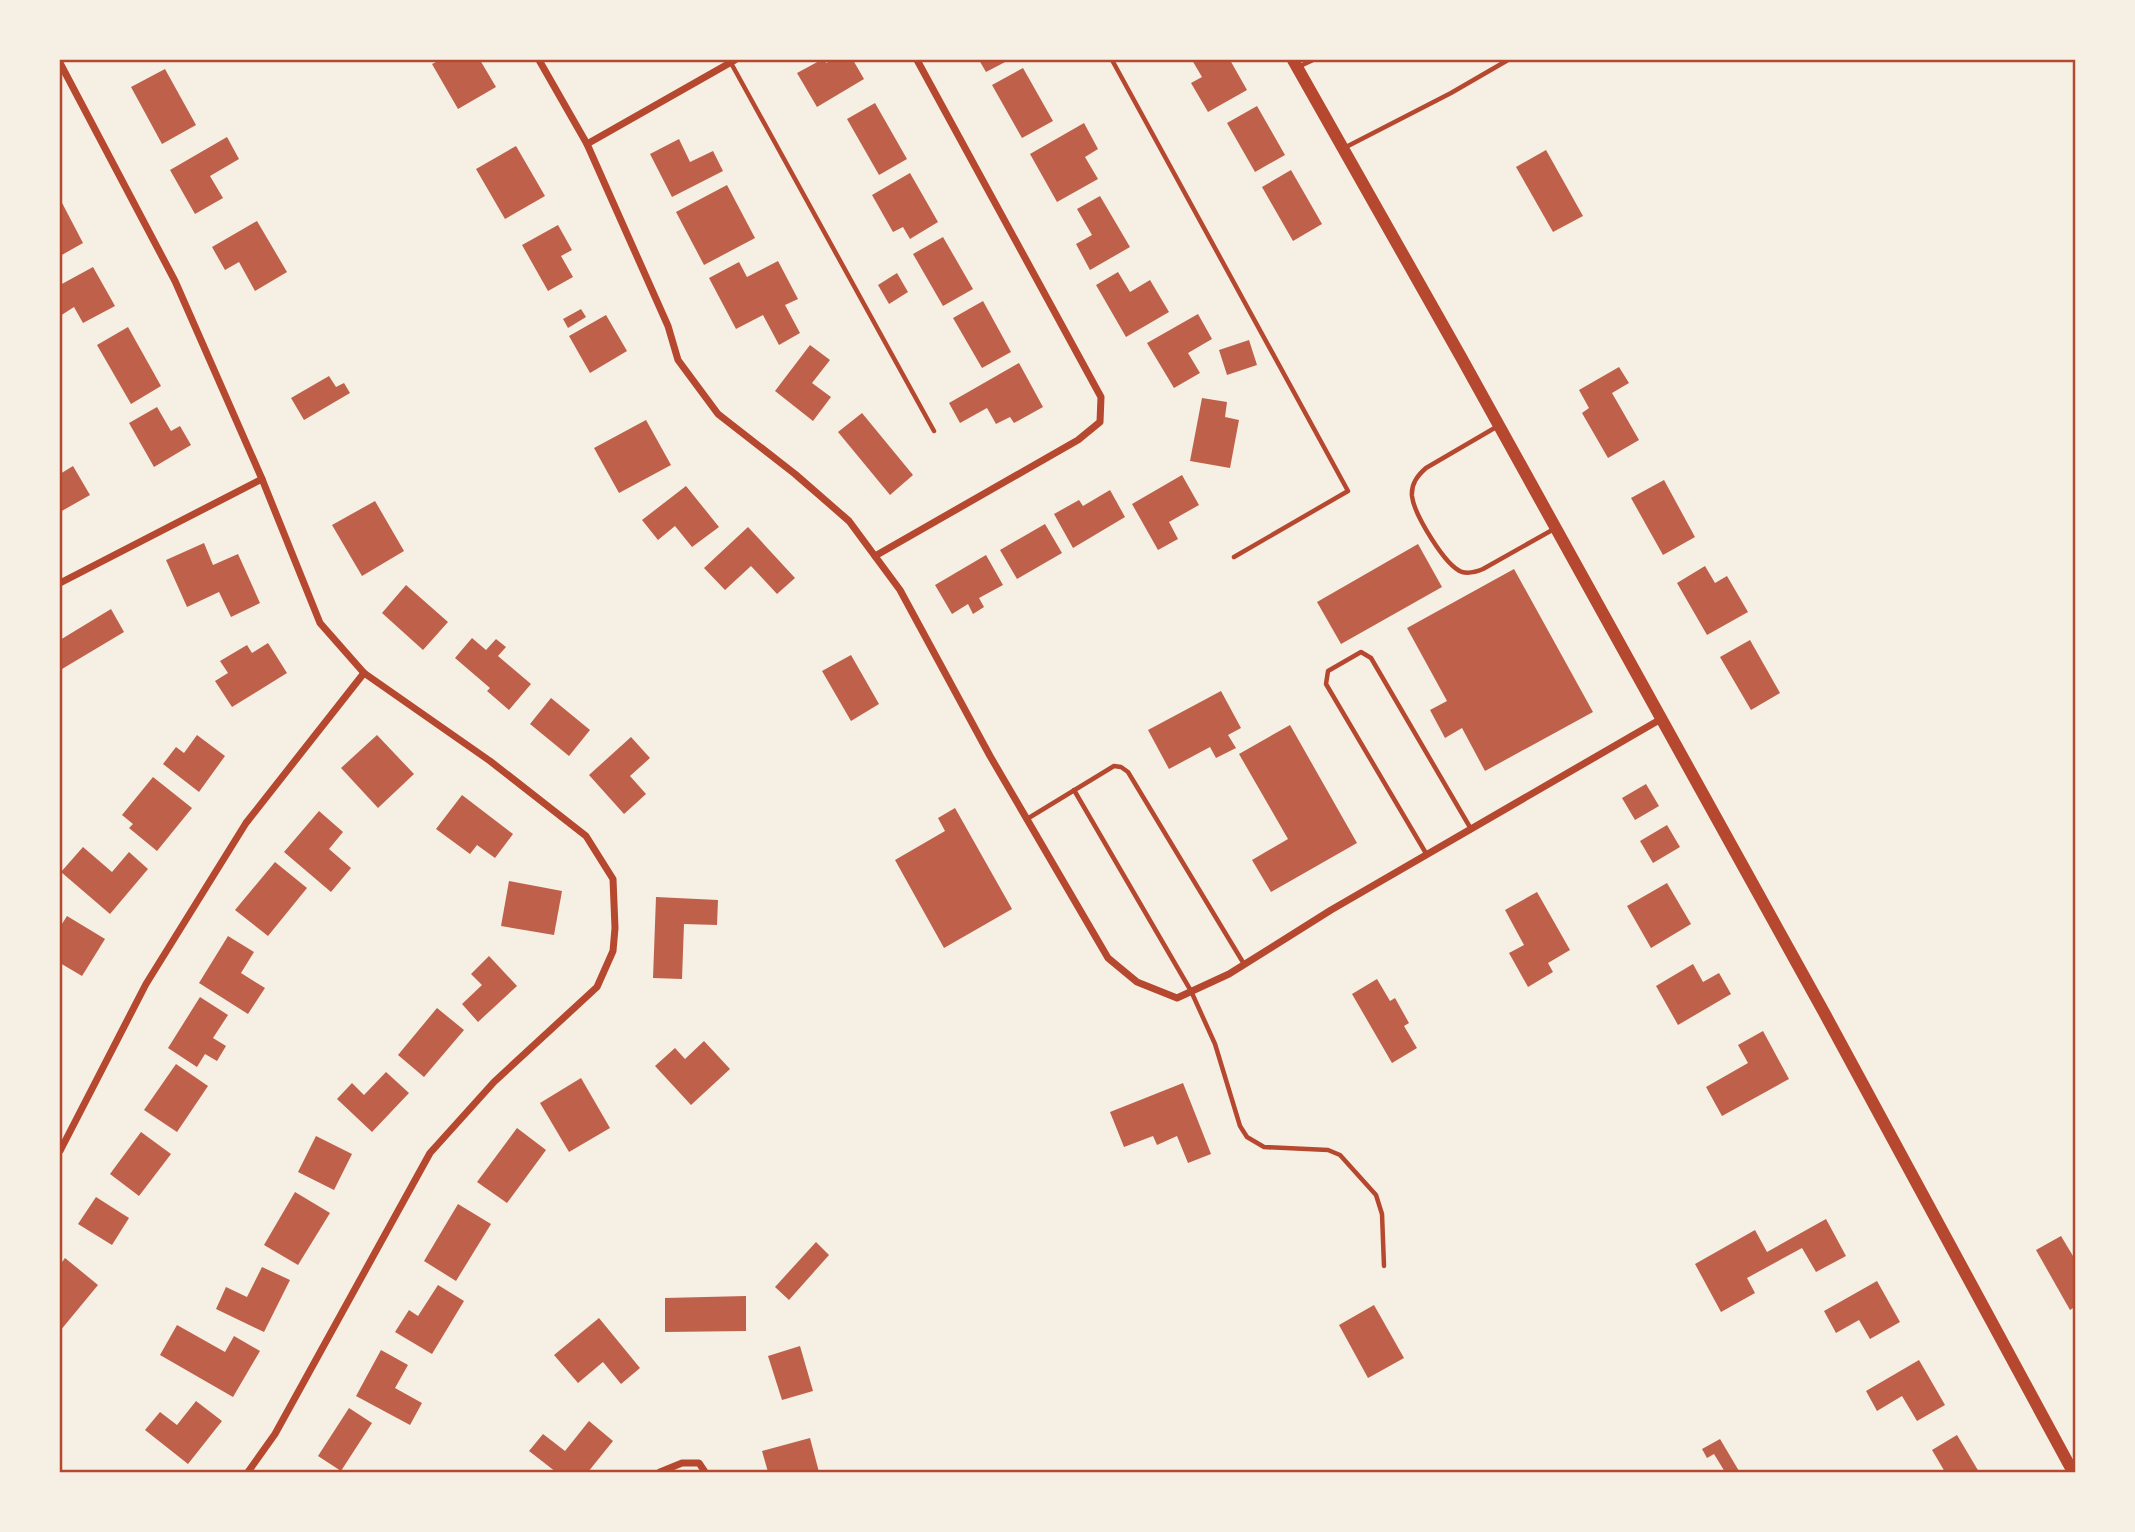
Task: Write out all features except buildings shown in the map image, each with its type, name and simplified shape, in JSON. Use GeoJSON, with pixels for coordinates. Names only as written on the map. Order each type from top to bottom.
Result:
{"type":"FeatureCollection","features":[{"type":"Feature","properties":{"kind":"street"},"geometry":{"type":"LineString","coordinates":[[539,60],[587,144],[668,326],[678,360],[718,414],[795,474],[849,522],[875,556],[900,590],[1026,820],[1108,958],[1137,982],[1177,998],[1229,974],[1331,910],[1661,719]]}},
{"type":"Feature","properties":{"kind":"street"},"geometry":{"type":"LineString","coordinates":[[875,556],[1078,440],[1100,422],[1101,397],[916,60]]}},
{"type":"Feature","properties":{"kind":"street"},"geometry":{"type":"LineString","coordinates":[[587,144],[733,61]]}},
{"type":"Feature","properties":{"kind":"street"},"geometry":{"type":"LineString","coordinates":[[60,63],[175,281],[262,479],[320,623],[364,673],[490,761],[586,836],[613,879],[613,951],[597,987],[494,1082],[430,1153],[275,1434],[248,1472]]}},
{"type":"Feature","properties":{"kind":"street"},"geometry":{"type":"LineString","coordinates":[[1295,64],[1826,1016],[2073,1472]]}},
{"type":"Feature","properties":{"kind":"street"},"geometry":{"type":"LineString","coordinates":[[60,583],[262,479]]}},
{"type":"Feature","properties":{"kind":"street"},"geometry":{"type":"LineString","coordinates":[[60,1151],[146,984],[246,823],[364,673]]}},
{"type":"Feature","properties":{"kind":"street"},"geometry":{"type":"LineString","coordinates":[[660,1472],[682,1463],[699,1463],[705,1472]]}},
{"type":"Feature","properties":{"kind":"lane"},"geometry":{"type":"LineString","coordinates":[[1112,60],[1348,491],[1234,557]]}},
{"type":"Feature","properties":{"kind":"lane"},"geometry":{"type":"LineString","coordinates":[[1295,64],[1313,60]]}},
{"type":"Feature","properties":{"kind":"lane"},"geometry":{"type":"LineString","coordinates":[[1343,149],[1508,60]]}},
{"type":"Feature","properties":{"kind":"lane"},"geometry":{"type":"LineString","coordinates":[[733,61],[934,430]]}},
{"type":"Feature","properties":{"kind":"lane"},"geometry":{"type":"LineString","coordinates":[[1499,426],[1426,468],[1417,476],[1412,487],[1412,498],[1417,510],[1443,557],[1460,572],[1471,573],[1556,528]]}},
{"type":"Feature","properties":{"kind":"lane"},"geometry":{"type":"LineString","coordinates":[[1427,855],[1326,684],[1328,671],[1361,652],[1371,658],[1471,829]]}},
{"type":"Feature","properties":{"kind":"lane"},"geometry":{"type":"LineString","coordinates":[[1026,820],[1114,766],[1121,766],[1128,772],[1244,964]]}},
{"type":"Feature","properties":{"kind":"lane"},"geometry":{"type":"LineString","coordinates":[[1074,790],[1191,991],[1214,1044],[1240,1126],[1247,1137],[1264,1147],[1328,1150],[1339,1154],[1376,1195],[1382,1214],[1384,1266]]}}]}
